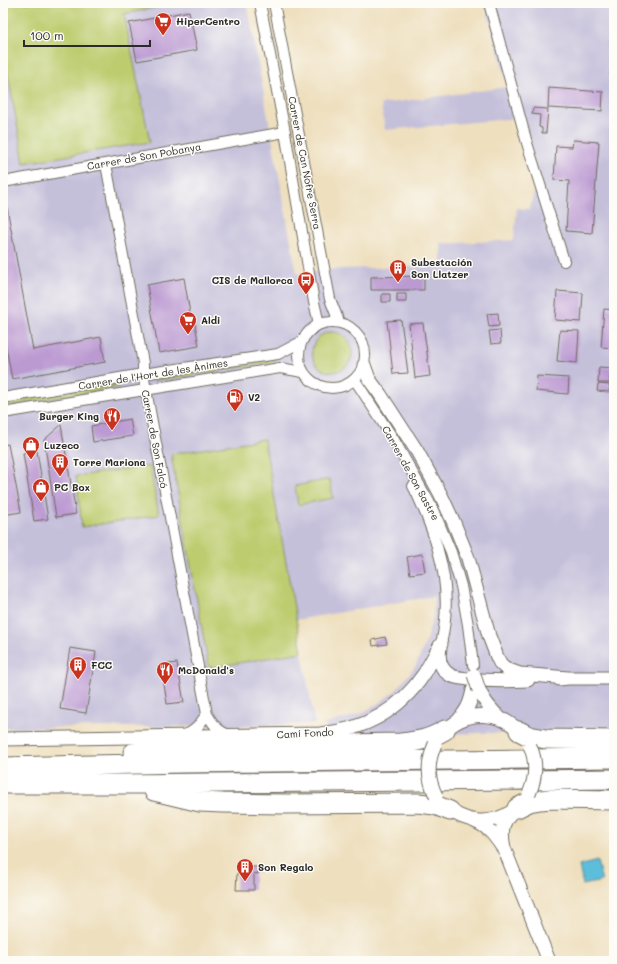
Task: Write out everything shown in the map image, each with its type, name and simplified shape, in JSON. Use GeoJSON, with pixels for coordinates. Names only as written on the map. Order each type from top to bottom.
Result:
{"type":"FeatureCollection","features":[{"type":"Feature","properties":{"kind":"highway"},"geometry":{"type":"LineString","coordinates":[[38,766],[184,747],[400,743],[422,741],[445,732]]}},
{"type":"Feature","properties":{"kind":"highway"},"geometry":{"type":"LineString","coordinates":[[524,738],[529,736],[614,740]]}},
{"type":"Feature","properties":{"kind":"highway"},"geometry":{"type":"LineString","coordinates":[[3,767],[182,763],[614,758]]}},
{"type":"Feature","properties":{"kind":"highway"},"geometry":{"type":"LineString","coordinates":[[3,784],[614,778]]}},
{"type":"Feature","properties":{"kind":"highway"},"geometry":{"type":"LineString","coordinates":[[125,784],[200,802],[254,804],[418,803],[435,805],[450,811]]}},
{"type":"Feature","properties":{"kind":"highway"},"geometry":{"type":"LineString","coordinates":[[520,805],[529,802],[552,799],[614,800]]}},
{"type":"Feature","properties":{"kind":"street","name":"Carrer de Can Nofre Serra"},"geometry":{"type":"LineString","coordinates":[[260,3],[285,132],[319,324]]}},
{"type":"Feature","properties":{"kind":"street","name":"Carrer de Can Nofre Serra"},"geometry":{"type":"LineString","coordinates":[[274,3],[330,299],[340,322]]}},
{"type":"Feature","properties":{"kind":"street"},"geometry":{"type":"LineString","coordinates":[[489,3],[527,143],[564,261]]}},
{"type":"Feature","properties":{"kind":"street","name":"Carrer de Son Pobanya"},"geometry":{"type":"LineString","coordinates":[[3,182],[285,132]]}},
{"type":"Feature","properties":{"kind":"street","name":"Carrer de Son Falcó"},"geometry":{"type":"LineString","coordinates":[[106,164],[143,363],[143,374],[207,714]]}},
{"type":"Feature","properties":{"kind":"street"},"geometry":{"type":"LineString","coordinates":[[364,365],[355,380],[341,387],[330,388],[319,386],[310,380],[303,372],[299,362],[301,342],[305,334],[312,328],[319,324],[333,322],[340,322],[350,327],[358,334],[363,343],[365,354],[364,365],[369,379],[417,451],[454,523],[468,558],[497,657],[498,667],[496,671],[488,676],[471,673],[457,678],[451,676],[443,669],[439,659],[445,622],[446,596],[445,582],[439,552],[416,492],[392,448],[394,440]]}},
{"type":"Feature","properties":{"kind":"street","name":"Carrer de l'Hort de les Ànimes"},"geometry":{"type":"LineString","coordinates":[[3,398],[143,374],[278,354],[301,342]]}},
{"type":"Feature","properties":{"kind":"street","name":"Carrer de l'Hort de les Ànimes"},"geometry":{"type":"LineString","coordinates":[[3,413],[280,368],[303,372]]}},
{"type":"Feature","properties":{"kind":"street","name":"Carrer de Son Sastre"},"geometry":{"type":"LineString","coordinates":[[355,380],[394,440],[429,502],[451,552],[464,600],[471,645],[471,673]]}},
{"type":"Feature","properties":{"kind":"street","name":"Camí Fondo"},"geometry":{"type":"LineString","coordinates":[[3,739],[320,734],[340,731],[366,723],[393,708],[407,695],[427,669],[441,644]]}},
{"type":"Feature","properties":{"kind":"street"},"geometry":{"type":"LineString","coordinates":[[497,657],[504,667],[514,672],[526,675],[568,678],[614,678]]}},
{"type":"Feature","properties":{"kind":"street"},"geometry":{"type":"LineString","coordinates":[[471,673],[490,681],[568,678]]}},
{"type":"Feature","properties":{"kind":"street"},"geometry":{"type":"LineString","coordinates":[[471,673],[476,690],[488,706],[501,719]]}},
{"type":"Feature","properties":{"kind":"street"},"geometry":{"type":"LineString","coordinates":[[476,690],[465,713],[445,732],[430,759],[430,780],[436,796],[442,804],[450,811],[461,817],[488,829],[504,848]]}},
{"type":"Feature","properties":{"kind":"street"},"geometry":{"type":"LineString","coordinates":[[181,736],[193,732],[207,714],[218,730],[233,736]]}},
{"type":"Feature","properties":{"kind":"street"},"geometry":{"type":"LineString","coordinates":[[445,732],[466,718],[491,716],[508,722],[524,738],[532,751],[535,760],[534,781],[520,805],[507,818],[503,827],[502,838],[504,848],[549,961]]}},
{"type":"Feature","properties":{"kind":"street"},"geometry":{"type":"LineString","coordinates":[[472,821],[500,818],[520,805]]}},
{"type":"Feature","properties":{"kind":"shaded area"},"geometry":{"type":"Polygon","coordinates":[[[3,3],[247,3],[297,274],[338,269],[441,266],[441,244],[514,240],[517,208],[529,209],[538,181],[519,118],[385,130],[381,104],[508,87],[485,3],[614,3],[614,735],[479,733],[333,738],[324,724],[362,713],[379,703],[395,691],[415,667],[425,644],[431,624],[434,596],[296,620],[264,439],[171,455],[209,667],[302,652],[315,724],[3,728],[3,3]]]}},
{"type":"Feature","properties":{"kind":"green space"},"geometry":{"type":"Polygon","coordinates":[[[3,3],[179,3],[124,14],[150,142],[24,163],[3,47],[3,3]]]}},
{"type":"Feature","properties":{"kind":"green space"},"geometry":{"type":"Polygon","coordinates":[[[336,332],[343,335],[349,341],[352,352],[351,360],[343,369],[336,372],[328,372],[321,369],[313,360],[312,348],[315,341],[324,333],[336,332]]]}},
{"type":"Feature","properties":{"kind":"green space"},"geometry":{"type":"Polygon","coordinates":[[[274,358],[275,362],[154,381],[153,377],[274,358]]]}},
{"type":"Feature","properties":{"kind":"green space"},"geometry":{"type":"Polygon","coordinates":[[[118,384],[119,387],[3,407],[3,402],[118,384]]]}},
{"type":"Feature","properties":{"kind":"green space"},"geometry":{"type":"Polygon","coordinates":[[[264,439],[302,652],[209,668],[171,454],[264,439]]]}},
{"type":"Feature","properties":{"kind":"green space"},"geometry":{"type":"Polygon","coordinates":[[[150,466],[159,515],[82,527],[76,476],[150,466]]]}},
{"type":"Feature","properties":{"kind":"green space"},"geometry":{"type":"Polygon","coordinates":[[[330,479],[333,498],[298,505],[295,486],[330,479]]]}},
{"type":"Feature","properties":{"kind":"water"},"geometry":{"type":"Polygon","coordinates":[[[597,861],[602,881],[583,885],[579,866],[597,861]]]}},
{"type":"Feature","properties":{"kind":"building","name":"HiperCentro"},"geometry":{"type":"Polygon","coordinates":[[[189,11],[197,50],[137,61],[129,23],[189,11]]]}},
{"type":"Feature","properties":{"kind":"building"},"geometry":{"type":"Polygon","coordinates":[[[611,66],[614,66],[614,75],[610,75],[611,66]]]}},
{"type":"Feature","properties":{"kind":"building"},"geometry":{"type":"Polygon","coordinates":[[[549,88],[603,92],[602,111],[548,108],[549,88]]]}},
{"type":"Feature","properties":{"kind":"building"},"geometry":{"type":"Polygon","coordinates":[[[533,108],[548,109],[546,133],[542,133],[542,128],[539,127],[540,115],[532,114],[533,108]]]}},
{"type":"Feature","properties":{"kind":"building"},"geometry":{"type":"Polygon","coordinates":[[[573,140],[599,142],[592,233],[566,231],[569,181],[554,180],[556,146],[572,147],[573,140]]]}},
{"type":"Feature","properties":{"kind":"building"},"geometry":{"type":"Polygon","coordinates":[[[3,202],[6,202],[33,350],[101,337],[105,362],[12,379],[3,331],[3,202]]]}},
{"type":"Feature","properties":{"kind":"building","name":"Subestación Son Llatzer"},"geometry":{"type":"Polygon","coordinates":[[[424,276],[424,290],[371,290],[371,277],[424,276]]]}},
{"type":"Feature","properties":{"kind":"building"},"geometry":{"type":"Polygon","coordinates":[[[184,278],[192,325],[195,324],[199,346],[159,353],[147,285],[184,278]]]}},
{"type":"Feature","properties":{"kind":"building"},"geometry":{"type":"Polygon","coordinates":[[[557,291],[583,293],[581,322],[555,320],[557,291]]]}},
{"type":"Feature","properties":{"kind":"building"},"geometry":{"type":"Polygon","coordinates":[[[382,294],[390,294],[390,302],[382,302],[382,294]]]}},
{"type":"Feature","properties":{"kind":"building"},"geometry":{"type":"Polygon","coordinates":[[[397,294],[406,294],[406,302],[397,302],[397,294]]]}},
{"type":"Feature","properties":{"kind":"building"},"geometry":{"type":"Polygon","coordinates":[[[604,309],[614,310],[614,348],[601,347],[604,309]]]}},
{"type":"Feature","properties":{"kind":"building"},"geometry":{"type":"Polygon","coordinates":[[[498,313],[499,326],[489,327],[487,314],[498,313]]]}},
{"type":"Feature","properties":{"kind":"building"},"geometry":{"type":"Polygon","coordinates":[[[401,320],[408,373],[393,374],[387,321],[401,320]]]}},
{"type":"Feature","properties":{"kind":"building"},"geometry":{"type":"Polygon","coordinates":[[[423,323],[430,376],[415,378],[409,324],[423,323]]]}},
{"type":"Feature","properties":{"kind":"building"},"geometry":{"type":"Polygon","coordinates":[[[500,330],[501,343],[491,344],[489,331],[500,330]]]}},
{"type":"Feature","properties":{"kind":"building"},"geometry":{"type":"Polygon","coordinates":[[[560,330],[579,331],[577,363],[557,361],[560,330]]]}},
{"type":"Feature","properties":{"kind":"building"},"geometry":{"type":"Polygon","coordinates":[[[599,367],[614,368],[614,377],[610,377],[610,383],[598,383],[599,367]]]}},
{"type":"Feature","properties":{"kind":"building"},"geometry":{"type":"Polygon","coordinates":[[[537,376],[569,378],[568,394],[536,391],[537,376]]]}},
{"type":"Feature","properties":{"kind":"building"},"geometry":{"type":"Polygon","coordinates":[[[598,384],[610,385],[609,392],[597,391],[598,384]]]}},
{"type":"Feature","properties":{"kind":"building","name":"Burger King"},"geometry":{"type":"Polygon","coordinates":[[[130,419],[133,436],[93,442],[91,426],[130,419]]]}},
{"type":"Feature","properties":{"kind":"building","name":"Torre Mariona"},"geometry":{"type":"Polygon","coordinates":[[[61,425],[76,514],[56,517],[44,440],[61,425]]]}},
{"type":"Feature","properties":{"kind":"building"},"geometry":{"type":"Polygon","coordinates":[[[8,444],[21,512],[3,515],[3,445],[8,444]]]}},
{"type":"Feature","properties":{"kind":"building"},"geometry":{"type":"Polygon","coordinates":[[[37,451],[48,519],[34,521],[23,453],[37,451]]]}},
{"type":"Feature","properties":{"kind":"building"},"geometry":{"type":"Polygon","coordinates":[[[422,554],[425,572],[410,574],[407,557],[422,554]]]}},
{"type":"Feature","properties":{"kind":"building"},"geometry":{"type":"Polygon","coordinates":[[[385,637],[387,644],[373,646],[372,640],[385,637]]]}},
{"type":"Feature","properties":{"kind":"building","name":"FCC"},"geometry":{"type":"Polygon","coordinates":[[[70,648],[96,652],[86,713],[60,709],[70,648]]]}},
{"type":"Feature","properties":{"kind":"building"},"geometry":{"type":"Polygon","coordinates":[[[177,663],[184,702],[167,704],[161,665],[177,663]]]}},
{"type":"Feature","properties":{"kind":"building","name":"Son Regalo"},"geometry":{"type":"Polygon","coordinates":[[[241,867],[258,867],[258,874],[254,873],[254,890],[236,890],[237,873],[240,873],[241,867]]]}},
{"type":"Feature","properties":{"kind":"place","name":"HiperCentro"},"geometry":{"type":"Point","coordinates":[163,36]}},
{"type":"Feature","properties":{"kind":"place","name":"Subestación Son Llatzer"},"geometry":{"type":"Point","coordinates":[398,283]}},
{"type":"Feature","properties":{"kind":"place","name":"CIS de Mallorca"},"geometry":{"type":"Point","coordinates":[306,295]}},
{"type":"Feature","properties":{"kind":"place","name":"Aldi"},"geometry":{"type":"Point","coordinates":[188,335]}},
{"type":"Feature","properties":{"kind":"place","name":"V2"},"geometry":{"type":"Point","coordinates":[235,412]}},
{"type":"Feature","properties":{"kind":"place","name":"Burger King"},"geometry":{"type":"Point","coordinates":[112,431]}},
{"type":"Feature","properties":{"kind":"place","name":"Luzeco"},"geometry":{"type":"Point","coordinates":[31,460]}},
{"type":"Feature","properties":{"kind":"place","name":"Torre Mariona"},"geometry":{"type":"Point","coordinates":[60,477]}},
{"type":"Feature","properties":{"kind":"place","name":"PC Box"},"geometry":{"type":"Point","coordinates":[41,502]}},
{"type":"Feature","properties":{"kind":"place","name":"FCC"},"geometry":{"type":"Point","coordinates":[78,680]}},
{"type":"Feature","properties":{"kind":"place","name":"McDonald's"},"geometry":{"type":"Point","coordinates":[165,685]}},
{"type":"Feature","properties":{"kind":"place","name":"Son Regalo"},"geometry":{"type":"Point","coordinates":[245,882]}}]}
